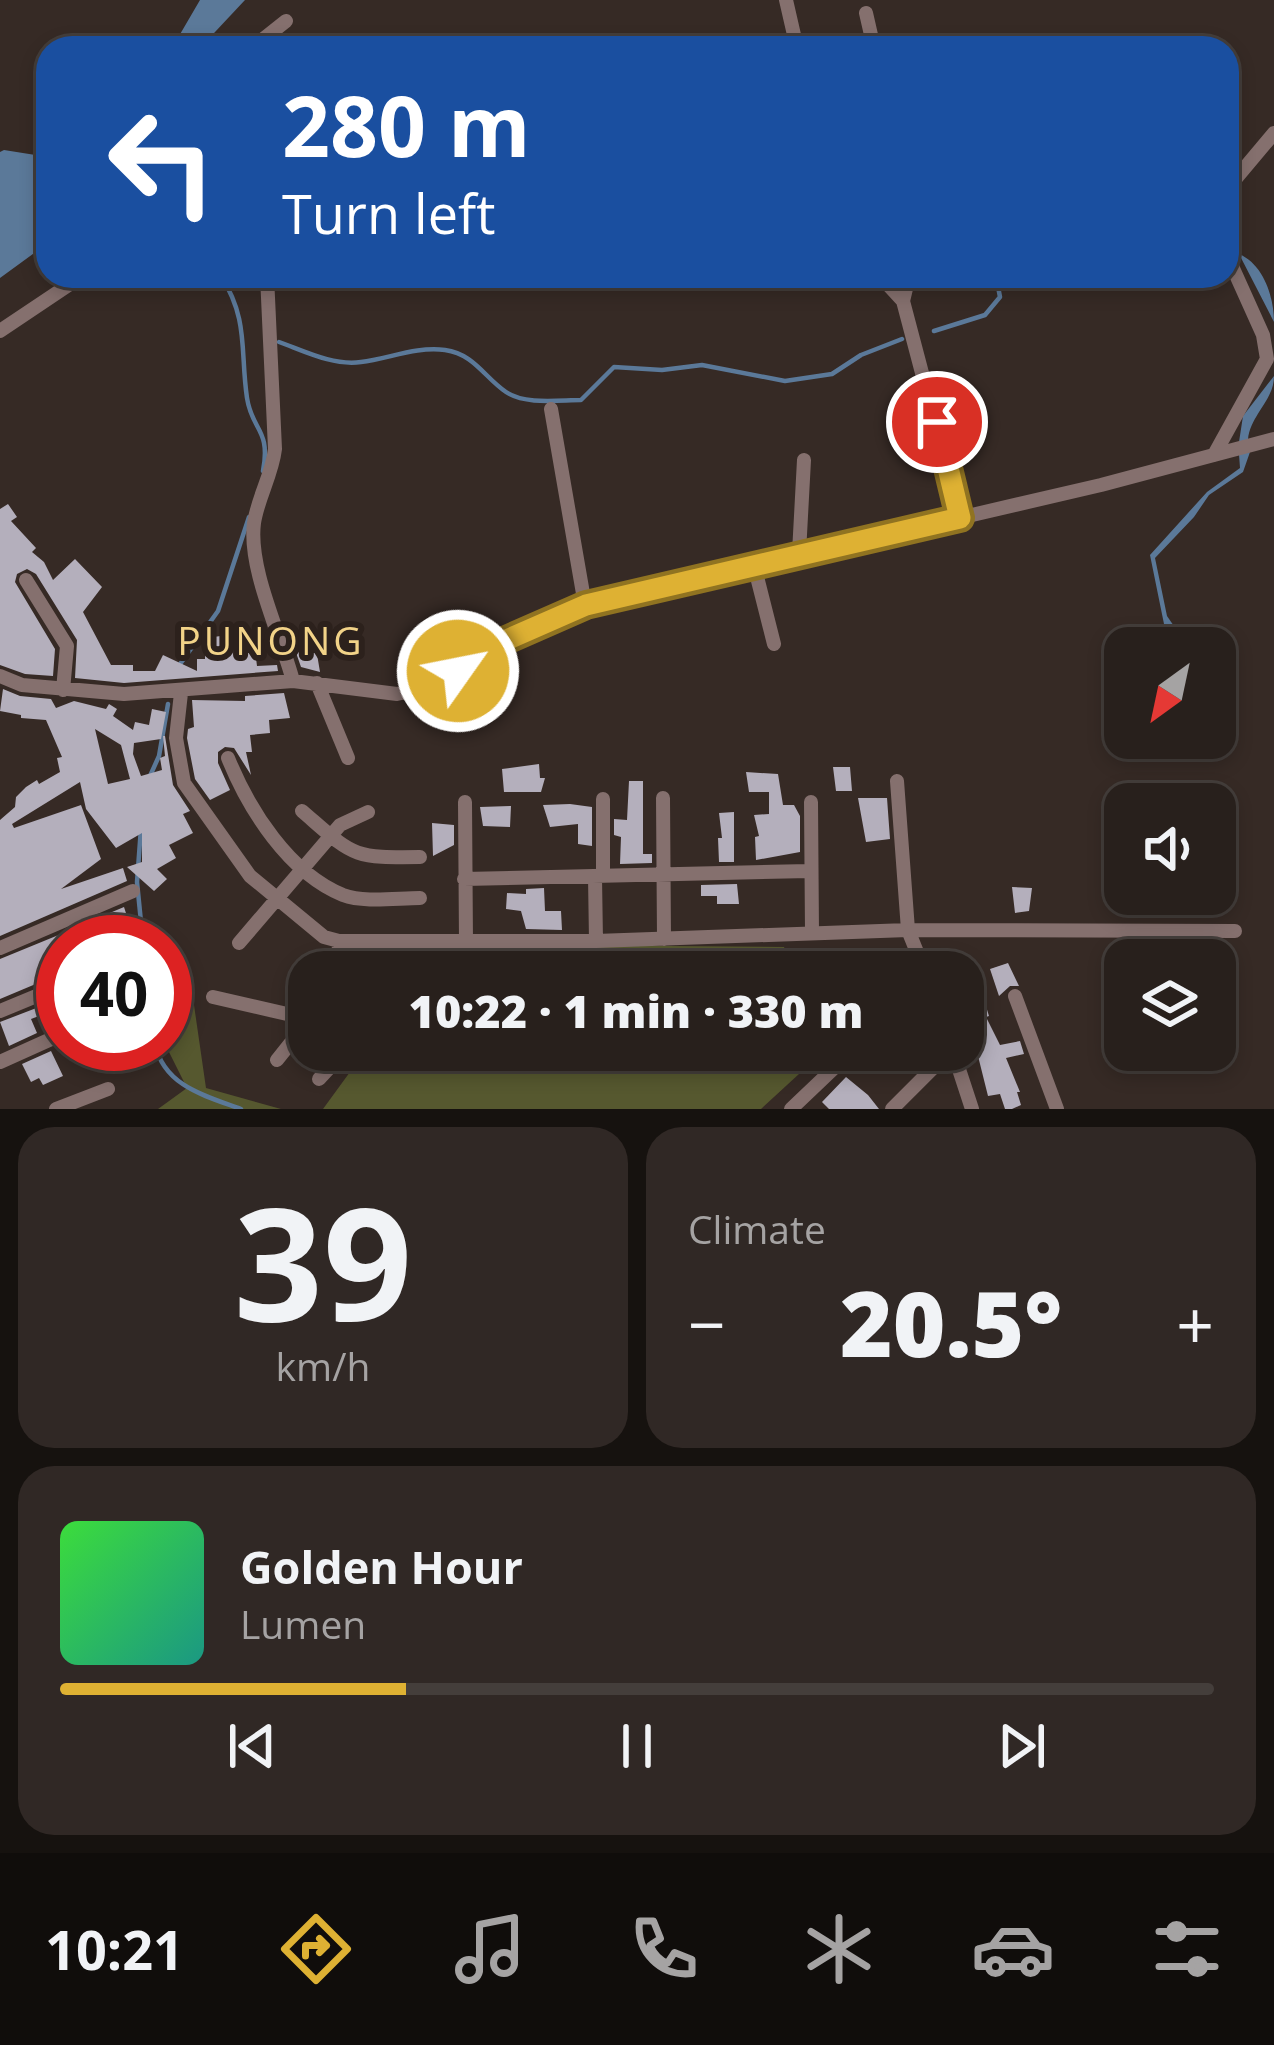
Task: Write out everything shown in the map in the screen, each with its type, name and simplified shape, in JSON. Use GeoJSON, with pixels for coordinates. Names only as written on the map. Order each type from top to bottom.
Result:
{"type":"FeatureCollection","features":[{"type":"Feature","properties":{"kind":"street"},"geometry":{"type":"LineString","coordinates":[[786,0],[794,36]]}},
{"type":"Feature","properties":{"kind":"street"},"geometry":{"type":"LineString","coordinates":[[866,13],[871,36]]}},
{"type":"Feature","properties":{"kind":"street"},"geometry":{"type":"LineString","coordinates":[[267,36],[286,21]]}},
{"type":"Feature","properties":{"kind":"street"},"geometry":{"type":"LineString","coordinates":[[1239,175],[1274,133]]}},
{"type":"Feature","properties":{"kind":"street"},"geometry":{"type":"LineString","coordinates":[[1214,455],[1267,359],[1263,335],[1239,282]]}},
{"type":"Feature","properties":{"kind":"street"},"geometry":{"type":"LineString","coordinates":[[0,331],[64,288]]}},
{"type":"Feature","properties":{"kind":"street"},"geometry":{"type":"LineString","coordinates":[[268,288],[275,448],[257,512],[254,543],[259,578],[293,682]]}},
{"type":"Feature","properties":{"kind":"street"},"geometry":{"type":"LineString","coordinates":[[891,288],[903,301],[960,518]]}},
{"type":"Feature","properties":{"kind":"street"},"geometry":{"type":"LineString","coordinates":[[903,301],[906,288]]}},
{"type":"Feature","properties":{"kind":"street"},"geometry":{"type":"LineString","coordinates":[[551,409],[586,605]]}},
{"type":"Feature","properties":{"kind":"street"},"geometry":{"type":"LineString","coordinates":[[0,676],[22,685],[63,690],[181,693],[293,682],[397,694],[424,688],[504,641],[586,605],[1274,439]]}},
{"type":"Feature","properties":{"kind":"street"},"geometry":{"type":"LineString","coordinates":[[800,553],[804,460]]}},
{"type":"Feature","properties":{"kind":"street"},"geometry":{"type":"LineString","coordinates":[[754,565],[774,644]]}},
{"type":"Feature","properties":{"kind":"street"},"geometry":{"type":"LineString","coordinates":[[26,580],[67,646],[63,690]]}},
{"type":"Feature","properties":{"kind":"street"},"geometry":{"type":"LineString","coordinates":[[317,683],[348,758]]}},
{"type":"Feature","properties":{"kind":"street"},"geometry":{"type":"LineString","coordinates":[[181,693],[176,738],[184,783],[250,876],[313,930],[340,941],[664,940],[908,930],[1234,931]]}},
{"type":"Feature","properties":{"kind":"street"},"geometry":{"type":"LineString","coordinates":[[228,758],[273,838],[302,868],[346,896],[420,898]]}},
{"type":"Feature","properties":{"kind":"street"},"geometry":{"type":"LineString","coordinates":[[897,781],[908,930],[916,951]]}},
{"type":"Feature","properties":{"kind":"street"},"geometry":{"type":"LineString","coordinates":[[663,798],[664,940]]}},
{"type":"Feature","properties":{"kind":"street"},"geometry":{"type":"LineString","coordinates":[[596,941],[603,799]]}},
{"type":"Feature","properties":{"kind":"street"},"geometry":{"type":"LineString","coordinates":[[465,802],[466,943]]}},
{"type":"Feature","properties":{"kind":"street"},"geometry":{"type":"LineString","coordinates":[[811,802],[812,933]]}},
{"type":"Feature","properties":{"kind":"street"},"geometry":{"type":"LineString","coordinates":[[302,811],[364,858],[420,856]]}},
{"type":"Feature","properties":{"kind":"street"},"geometry":{"type":"LineString","coordinates":[[239,943],[340,825],[368,812]]}},
{"type":"Feature","properties":{"kind":"street"},"geometry":{"type":"LineString","coordinates":[[464,879],[809,871]]}},
{"type":"Feature","properties":{"kind":"street"},"geometry":{"type":"LineString","coordinates":[[0,948],[133,891]]}},
{"type":"Feature","properties":{"kind":"street"},"geometry":{"type":"LineString","coordinates":[[339,951],[340,941]]}},
{"type":"Feature","properties":{"kind":"street"},"geometry":{"type":"LineString","coordinates":[[392,951],[393,942]]}},
{"type":"Feature","properties":{"kind":"street"},"geometry":{"type":"LineString","coordinates":[[0,1011],[36,996]]}},
{"type":"Feature","properties":{"kind":"street"},"geometry":{"type":"LineString","coordinates":[[1015,996],[1057,1109]]}},
{"type":"Feature","properties":{"kind":"street"},"geometry":{"type":"LineString","coordinates":[[213,997],[288,1015]]}},
{"type":"Feature","properties":{"kind":"street"},"geometry":{"type":"LineString","coordinates":[[0,1062],[36,1046]]}},
{"type":"Feature","properties":{"kind":"street"},"geometry":{"type":"LineString","coordinates":[[277,1060],[288,1046]]}},
{"type":"Feature","properties":{"kind":"street"},"geometry":{"type":"LineString","coordinates":[[319,1079],[326,1071]]}},
{"type":"Feature","properties":{"kind":"street"},"geometry":{"type":"LineString","coordinates":[[791,1109],[831,1071]]}},
{"type":"Feature","properties":{"kind":"street"},"geometry":{"type":"LineString","coordinates":[[892,1109],[930,1071]]}},
{"type":"Feature","properties":{"kind":"street"},"geometry":{"type":"LineString","coordinates":[[959,1071],[972,1109]]}},
{"type":"Feature","properties":{"kind":"street"},"geometry":{"type":"LineString","coordinates":[[56,1109],[109,1089]]}},
{"type":"Feature","properties":{"kind":"green space"},"geometry":{"type":"Polygon","coordinates":[[[406,944],[784,947],[786,951],[407,951],[406,944]]]}},
{"type":"Feature","properties":{"kind":"green space"},"geometry":{"type":"Polygon","coordinates":[[[192,1001],[206,1088],[281,1109],[158,1109],[187,1088],[178,1071],[192,1071],[192,1001]]]}},
{"type":"Feature","properties":{"kind":"green space"},"geometry":{"type":"Polygon","coordinates":[[[351,1071],[802,1071],[761,1109],[323,1109],[351,1071]]]}},
{"type":"Feature","properties":{"kind":"water"},"geometry":{"type":"Polygon","coordinates":[[[200,0],[245,0],[211,36],[179,36],[200,0]]]}},
{"type":"Feature","properties":{"kind":"water"},"geometry":{"type":"Polygon","coordinates":[[[0,152],[36,155],[36,252],[0,278],[0,152]]]}},
{"type":"Feature","properties":{"kind":"water"},"geometry":{"type":"Polygon","coordinates":[[[1239,254],[1255,265],[1266,282],[1274,322],[1239,254]]]}},
{"type":"Feature","properties":{"kind":"water"},"geometry":{"type":"Polygon","coordinates":[[[1274,376],[1248,440],[1239,442],[1243,416],[1274,376]]]}},
{"type":"Feature","properties":{"kind":"water"},"geometry":{"type":"Polygon","coordinates":[[[1250,452],[1243,472],[1209,495],[1155,558],[1167,616],[1175,627],[1166,627],[1150,555],[1207,492],[1240,468],[1239,454],[1250,452]]]}},
{"type":"Feature","properties":{"kind":"building"},"geometry":{"type":"Polygon","coordinates":[[[8,504],[17,517],[11,521],[36,548],[32,552],[44,562],[53,580],[75,559],[102,587],[83,612],[111,665],[155,671],[163,655],[197,671],[197,659],[205,659],[205,638],[237,634],[238,651],[255,650],[257,666],[277,665],[278,671],[124,683],[75,678],[77,640],[36,574],[27,569],[17,574],[15,582],[55,649],[53,676],[25,674],[0,665],[0,509],[8,504]]]}},
{"type":"Feature","properties":{"kind":"building"},"geometry":{"type":"Polygon","coordinates":[[[313,630],[320,672],[301,667],[291,634],[313,630]]]}},
{"type":"Feature","properties":{"kind":"building"},"geometry":{"type":"Polygon","coordinates":[[[3,689],[51,699],[56,708],[74,701],[106,709],[109,704],[117,709],[113,716],[133,730],[135,722],[149,725],[152,709],[166,712],[161,739],[134,743],[133,754],[141,776],[162,770],[165,736],[173,785],[190,811],[183,814],[193,833],[169,845],[176,858],[157,869],[167,879],[154,891],[127,867],[142,862],[142,833],[116,848],[86,809],[80,782],[12,824],[14,828],[81,805],[101,859],[61,889],[123,868],[127,881],[48,915],[36,915],[36,920],[0,936],[0,820],[15,807],[16,797],[26,787],[60,772],[57,758],[62,757],[46,720],[0,711],[3,689]],[[95,729],[108,784],[130,779],[121,745],[95,729]]]}},
{"type":"Feature","properties":{"kind":"building"},"geometry":{"type":"Polygon","coordinates":[[[284,693],[290,718],[269,720],[270,733],[250,735],[252,752],[246,752],[251,775],[234,748],[218,752],[230,790],[210,800],[195,779],[187,738],[188,729],[194,727],[192,700],[245,701],[245,696],[284,693]]]}},
{"type":"Feature","properties":{"kind":"building"},"geometry":{"type":"Polygon","coordinates":[[[539,764],[540,778],[545,778],[541,792],[504,792],[502,769],[539,764]]]}},
{"type":"Feature","properties":{"kind":"building"},"geometry":{"type":"Polygon","coordinates":[[[833,767],[850,767],[852,791],[836,791],[833,767]]]}},
{"type":"Feature","properties":{"kind":"building"},"geometry":{"type":"Polygon","coordinates":[[[746,772],[778,774],[783,805],[794,805],[800,816],[800,852],[756,860],[755,837],[759,836],[754,815],[769,814],[769,792],[749,792],[746,772]]]}},
{"type":"Feature","properties":{"kind":"building"},"geometry":{"type":"Polygon","coordinates":[[[629,781],[643,781],[643,854],[652,854],[652,863],[620,864],[621,837],[614,835],[614,819],[627,820],[629,781]]]}},
{"type":"Feature","properties":{"kind":"building"},"geometry":{"type":"Polygon","coordinates":[[[858,798],[887,798],[890,839],[866,842],[858,798]]]}},
{"type":"Feature","properties":{"kind":"building"},"geometry":{"type":"Polygon","coordinates":[[[543,805],[592,807],[592,846],[578,844],[578,824],[550,827],[543,805]]]}},
{"type":"Feature","properties":{"kind":"building"},"geometry":{"type":"Polygon","coordinates":[[[511,806],[510,827],[483,826],[480,807],[511,806]]]}},
{"type":"Feature","properties":{"kind":"building"},"geometry":{"type":"Polygon","coordinates":[[[734,812],[734,862],[719,862],[719,813],[734,812]]]}},
{"type":"Feature","properties":{"kind":"building"},"geometry":{"type":"Polygon","coordinates":[[[432,823],[454,825],[454,845],[433,856],[432,823]]]}},
{"type":"Feature","properties":{"kind":"building"},"geometry":{"type":"Polygon","coordinates":[[[737,884],[739,904],[717,904],[717,896],[701,896],[701,885],[737,884]]]}},
{"type":"Feature","properties":{"kind":"building"},"geometry":{"type":"Polygon","coordinates":[[[1012,887],[1032,888],[1029,911],[1015,913],[1012,887]]]}},
{"type":"Feature","properties":{"kind":"building"},"geometry":{"type":"Polygon","coordinates":[[[544,888],[545,911],[561,911],[562,930],[526,929],[521,911],[506,909],[507,893],[544,888]]]}},
{"type":"Feature","properties":{"kind":"building"},"geometry":{"type":"Polygon","coordinates":[[[36,944],[36,984],[0,999],[0,959],[36,944]]]}},
{"type":"Feature","properties":{"kind":"building"},"geometry":{"type":"Polygon","coordinates":[[[1008,963],[1019,986],[1010,986],[999,996],[990,969],[1008,963]]]}},
{"type":"Feature","properties":{"kind":"building"},"geometry":{"type":"Polygon","coordinates":[[[984,1000],[986,1017],[1000,1045],[1020,1041],[1024,1054],[1006,1058],[1021,1105],[1005,1109],[1000,1094],[988,1096],[982,1071],[984,1000]]]}},
{"type":"Feature","properties":{"kind":"building"},"geometry":{"type":"Polygon","coordinates":[[[36,1008],[36,1017],[31,1019],[36,1033],[9,1046],[0,1022],[36,1008]]]}},
{"type":"Feature","properties":{"kind":"building"},"geometry":{"type":"Polygon","coordinates":[[[36,1058],[36,1071],[61,1071],[63,1076],[43,1085],[39,1078],[31,1082],[22,1064],[36,1058]]]}},
{"type":"Feature","properties":{"kind":"building"},"geometry":{"type":"Polygon","coordinates":[[[846,1077],[879,1109],[829,1109],[822,1102],[846,1077]]]}},
{"type":"Feature","properties":{"kind":"waterway"},"geometry":{"type":"LineString","coordinates":[[228,288],[240,322],[249,409],[265,447],[263,471]]}},
{"type":"Feature","properties":{"kind":"waterway"},"geometry":{"type":"LineString","coordinates":[[934,331],[985,315],[1000,297],[998,288]]}},
{"type":"Feature","properties":{"kind":"waterway"},"geometry":{"type":"LineString","coordinates":[[279,342],[350,363],[423,350],[455,352],[514,396],[553,401],[581,400],[614,367],[662,370],[702,365],[785,381],[832,374],[861,355],[902,339]]}},
{"type":"Feature","properties":{"kind":"waterway"},"geometry":{"type":"LineString","coordinates":[[178,667],[218,611],[249,517]]}},
{"type":"Feature","properties":{"kind":"waterway"},"geometry":{"type":"LineString","coordinates":[[150,776],[159,756],[168,704]]}},
{"type":"Feature","properties":{"kind":"waterway"},"geometry":{"type":"LineString","coordinates":[[140,915],[141,828]]}},
{"type":"Feature","properties":{"kind":"waterway"},"geometry":{"type":"LineString","coordinates":[[168,1071],[200,1094],[241,1109]]}},
{"type":"Feature","properties":{"kind":"district","name":"PUNONG"},"geometry":{"type":"Point","coordinates":[271,641]}},
{"type":"Feature","properties":{"kind":"route"},"geometry":{"type":"LineString","coordinates":[[458,671],[504,641],[586,605],[960,518],[937,422]]}}]}
